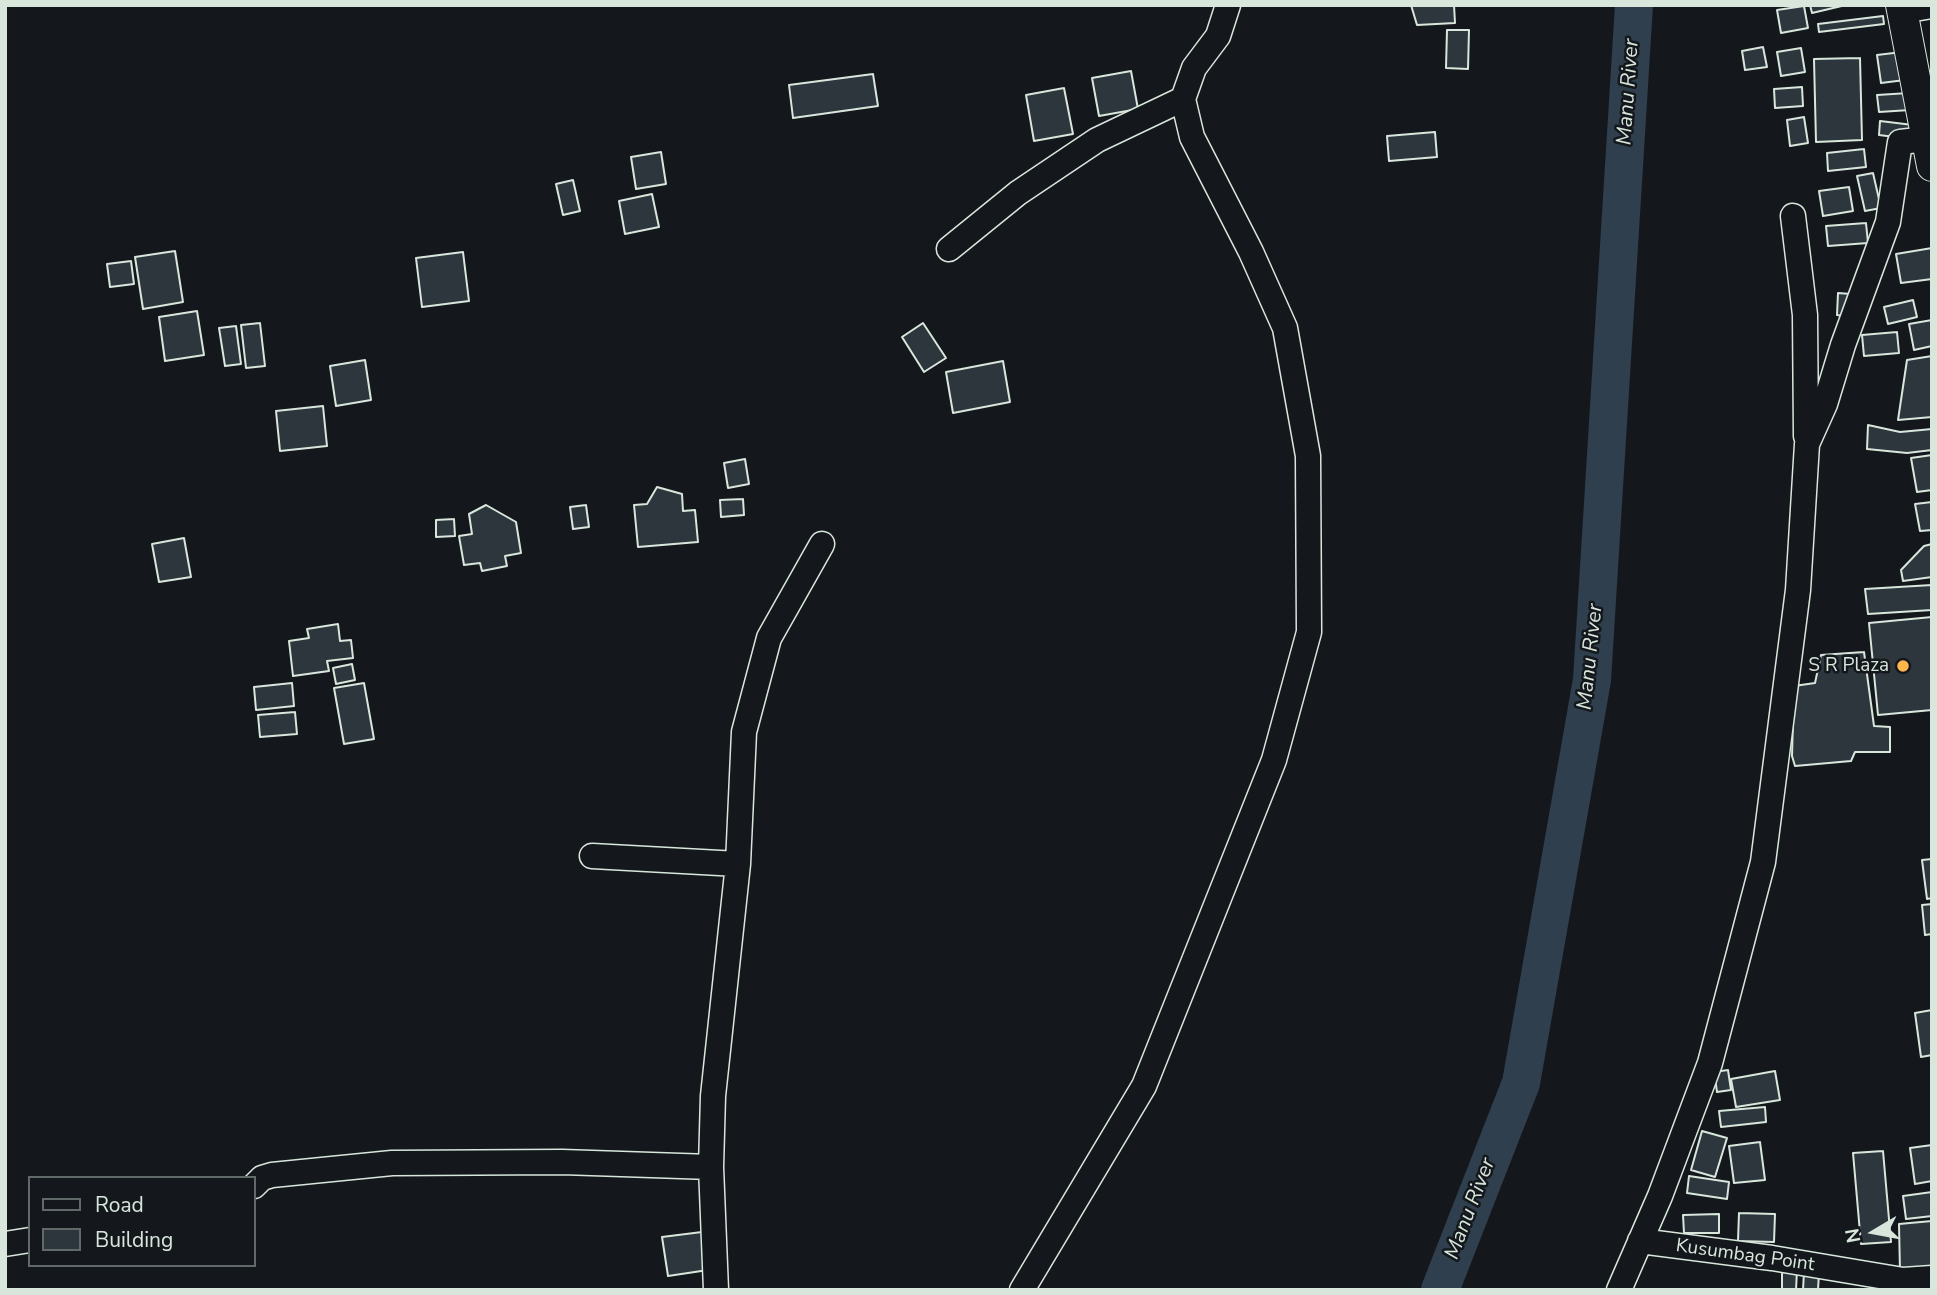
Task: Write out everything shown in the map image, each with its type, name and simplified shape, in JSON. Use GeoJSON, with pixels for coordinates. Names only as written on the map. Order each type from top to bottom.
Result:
{"type":"FeatureCollection","features":[{"type":"Feature","properties":{"kind":"main road"},"geometry":{"type":"LineString","coordinates":[[1902,8],[1929,152]]}},
{"type":"Feature","properties":{"kind":"street"},"geometry":{"type":"LineString","coordinates":[[1022,1290],[1144,1086],[1274,760],[1309,632],[1308,456],[1286,328],[1251,252],[1192,137],[1183,99],[1194,68],[1218,36],[1228,5]]}},
{"type":"Feature","properties":{"kind":"street"},"geometry":{"type":"LineString","coordinates":[[1902,8],[1932,6]]}},
{"type":"Feature","properties":{"kind":"street"},"geometry":{"type":"LineString","coordinates":[[950,249],[1018,193],[1097,140],[1183,99]]}},
{"type":"Feature","properties":{"kind":"street"},"geometry":{"type":"LineString","coordinates":[[1807,444],[1825,404],[1843,345],[1888,222],[1900,142],[1929,152]]}},
{"type":"Feature","properties":{"kind":"street"},"geometry":{"type":"LineString","coordinates":[[1619,1290],[1710,1063],[1763,862],[1798,590],[1807,444],[1805,315],[1793,216]]}},
{"type":"Feature","properties":{"kind":"street"},"geometry":{"type":"LineString","coordinates":[[716,1290],[711,1167],[713,1096],[738,864],[744,732],[769,638],[822,544]]}},
{"type":"Feature","properties":{"kind":"street"},"geometry":{"type":"LineString","coordinates":[[592,856],[738,864]]}},
{"type":"Feature","properties":{"kind":"street"},"geometry":{"type":"LineString","coordinates":[[256,1184],[262,1178],[272,1175],[392,1163],[562,1162],[711,1167]]}},
{"type":"Feature","properties":{"kind":"street"},"geometry":{"type":"LineString","coordinates":[[5,1244],[28,1240]]}},
{"type":"Feature","properties":{"kind":"street","name":"Kusumbag Point"},"geometry":{"type":"LineString","coordinates":[[1640,1241],[1772,1258],[1903,1280],[1932,1278]]}},
{"type":"Feature","properties":{"kind":"building"},"geometry":{"type":"Polygon","coordinates":[[[1411,5],[1454,5],[1455,23],[1417,25],[1411,5]]]}},
{"type":"Feature","properties":{"kind":"building"},"geometry":{"type":"Polygon","coordinates":[[[1810,5],[1846,5],[1812,13],[1810,5]]]}},
{"type":"Feature","properties":{"kind":"building"},"geometry":{"type":"Polygon","coordinates":[[[1804,6],[1808,28],[1781,33],[1777,10],[1804,6]]]}},
{"type":"Feature","properties":{"kind":"building"},"geometry":{"type":"Polygon","coordinates":[[[1883,16],[1884,24],[1819,32],[1818,24],[1883,16]]]}},
{"type":"Feature","properties":{"kind":"building"},"geometry":{"type":"Polygon","coordinates":[[[1447,30],[1469,30],[1468,69],[1446,68],[1447,30]]]}},
{"type":"Feature","properties":{"kind":"building"},"geometry":{"type":"Polygon","coordinates":[[[1763,47],[1767,67],[1745,70],[1742,51],[1763,47]]]}},
{"type":"Feature","properties":{"kind":"building"},"geometry":{"type":"Polygon","coordinates":[[[1801,48],[1805,72],[1781,76],[1777,52],[1801,48]]]}},
{"type":"Feature","properties":{"kind":"building"},"geometry":{"type":"Polygon","coordinates":[[[1902,52],[1905,80],[1881,83],[1877,55],[1902,52]]]}},
{"type":"Feature","properties":{"kind":"building"},"geometry":{"type":"Polygon","coordinates":[[[1860,58],[1862,140],[1816,142],[1814,59],[1860,58]]]}},
{"type":"Feature","properties":{"kind":"building"},"geometry":{"type":"Polygon","coordinates":[[[1131,71],[1138,109],[1099,116],[1092,78],[1131,71]]]}},
{"type":"Feature","properties":{"kind":"building"},"geometry":{"type":"Polygon","coordinates":[[[873,74],[878,106],[793,118],[789,85],[873,74]]]}},
{"type":"Feature","properties":{"kind":"building"},"geometry":{"type":"Polygon","coordinates":[[[1802,87],[1803,106],[1775,108],[1774,89],[1802,87]]]}},
{"type":"Feature","properties":{"kind":"building"},"geometry":{"type":"Polygon","coordinates":[[[1064,88],[1073,134],[1034,141],[1026,95],[1064,88]]]}},
{"type":"Feature","properties":{"kind":"building"},"geometry":{"type":"Polygon","coordinates":[[[1909,93],[1910,110],[1879,112],[1877,95],[1909,93]]]}},
{"type":"Feature","properties":{"kind":"building"},"geometry":{"type":"Polygon","coordinates":[[[1804,117],[1808,143],[1790,146],[1787,120],[1804,117]]]}},
{"type":"Feature","properties":{"kind":"building"},"geometry":{"type":"Polygon","coordinates":[[[1880,121],[1913,125],[1911,139],[1879,135],[1880,121]]]}},
{"type":"Feature","properties":{"kind":"building"},"geometry":{"type":"Polygon","coordinates":[[[1435,132],[1437,157],[1389,161],[1387,136],[1435,132]]]}},
{"type":"Feature","properties":{"kind":"building"},"geometry":{"type":"Polygon","coordinates":[[[1864,149],[1866,167],[1828,171],[1827,153],[1864,149]]]}},
{"type":"Feature","properties":{"kind":"building"},"geometry":{"type":"Polygon","coordinates":[[[661,152],[666,184],[636,189],[631,157],[661,152]]]}},
{"type":"Feature","properties":{"kind":"building"},"geometry":{"type":"Polygon","coordinates":[[[1873,173],[1881,208],[1865,211],[1857,176],[1873,173]]]}},
{"type":"Feature","properties":{"kind":"building"},"geometry":{"type":"Polygon","coordinates":[[[573,180],[580,211],[563,215],[556,184],[573,180]]]}},
{"type":"Feature","properties":{"kind":"building"},"geometry":{"type":"Polygon","coordinates":[[[1849,187],[1853,211],[1823,216],[1819,191],[1849,187]]]}},
{"type":"Feature","properties":{"kind":"building"},"geometry":{"type":"Polygon","coordinates":[[[652,194],[659,227],[625,234],[619,201],[652,194]]]}},
{"type":"Feature","properties":{"kind":"building"},"geometry":{"type":"Polygon","coordinates":[[[1866,223],[1868,243],[1828,246],[1826,226],[1866,223]]]}},
{"type":"Feature","properties":{"kind":"building"},"geometry":{"type":"Polygon","coordinates":[[[1932,248],[1932,279],[1901,283],[1896,254],[1932,248]]]}},
{"type":"Feature","properties":{"kind":"building"},"geometry":{"type":"Polygon","coordinates":[[[175,251],[183,302],[143,309],[135,257],[175,251]]]}},
{"type":"Feature","properties":{"kind":"building"},"geometry":{"type":"Polygon","coordinates":[[[463,252],[469,301],[422,307],[416,258],[463,252]]]}},
{"type":"Feature","properties":{"kind":"building"},"geometry":{"type":"Polygon","coordinates":[[[131,261],[134,284],[110,287],[107,264],[131,261]]]}},
{"type":"Feature","properties":{"kind":"building"},"geometry":{"type":"Polygon","coordinates":[[[1838,293],[1851,294],[1850,317],[1837,315],[1838,293]]]}},
{"type":"Feature","properties":{"kind":"building"},"geometry":{"type":"Polygon","coordinates":[[[1913,300],[1917,317],[1888,324],[1884,307],[1913,300]]]}},
{"type":"Feature","properties":{"kind":"building"},"geometry":{"type":"Polygon","coordinates":[[[197,311],[204,355],[165,361],[159,317],[197,311]]]}},
{"type":"Feature","properties":{"kind":"building"},"geometry":{"type":"Polygon","coordinates":[[[1932,320],[1932,346],[1914,350],[1909,324],[1932,320]]]}},
{"type":"Feature","properties":{"kind":"building"},"geometry":{"type":"Polygon","coordinates":[[[260,323],[265,366],[246,368],[241,325],[260,323]]]}},
{"type":"Feature","properties":{"kind":"building"},"geometry":{"type":"Polygon","coordinates":[[[923,323],[946,358],[924,372],[902,337],[923,323]]]}},
{"type":"Feature","properties":{"kind":"building"},"geometry":{"type":"Polygon","coordinates":[[[236,326],[241,364],[225,366],[219,328],[236,326]]]}},
{"type":"Feature","properties":{"kind":"building"},"geometry":{"type":"Polygon","coordinates":[[[1897,332],[1899,353],[1864,356],[1862,335],[1897,332]]]}},
{"type":"Feature","properties":{"kind":"building"},"geometry":{"type":"Polygon","coordinates":[[[1932,356],[1932,417],[1898,420],[1907,360],[1932,356]]]}},
{"type":"Feature","properties":{"kind":"building"},"geometry":{"type":"Polygon","coordinates":[[[365,360],[371,400],[336,406],[330,366],[365,360]]]}},
{"type":"Feature","properties":{"kind":"building"},"geometry":{"type":"Polygon","coordinates":[[[1003,361],[1010,402],[953,413],[946,372],[1003,361]]]}},
{"type":"Feature","properties":{"kind":"building"},"geometry":{"type":"Polygon","coordinates":[[[323,406],[327,446],[280,451],[276,411],[323,406]]]}},
{"type":"Feature","properties":{"kind":"building"},"geometry":{"type":"Polygon","coordinates":[[[1868,425],[1900,432],[1932,429],[1932,450],[1907,453],[1867,449],[1868,425]]]}},
{"type":"Feature","properties":{"kind":"building"},"geometry":{"type":"Polygon","coordinates":[[[1932,455],[1932,490],[1917,492],[1911,458],[1932,455]]]}},
{"type":"Feature","properties":{"kind":"building"},"geometry":{"type":"Polygon","coordinates":[[[745,459],[749,484],[728,488],[724,463],[745,459]]]}},
{"type":"Feature","properties":{"kind":"building"},"geometry":{"type":"Polygon","coordinates":[[[657,487],[682,494],[683,511],[695,510],[698,542],[638,547],[634,505],[647,504],[657,487]]]}},
{"type":"Feature","properties":{"kind":"building"},"geometry":{"type":"Polygon","coordinates":[[[743,499],[744,515],[721,517],[720,500],[743,499]]]}},
{"type":"Feature","properties":{"kind":"building"},"geometry":{"type":"Polygon","coordinates":[[[1932,502],[1932,530],[1920,531],[1915,504],[1932,502]]]}},
{"type":"Feature","properties":{"kind":"building"},"geometry":{"type":"Polygon","coordinates":[[[486,505],[516,522],[521,553],[505,556],[507,566],[482,571],[480,563],[464,565],[459,536],[472,534],[469,514],[486,505]]]}},
{"type":"Feature","properties":{"kind":"building"},"geometry":{"type":"Polygon","coordinates":[[[586,505],[589,527],[573,529],[570,507],[586,505]]]}},
{"type":"Feature","properties":{"kind":"building"},"geometry":{"type":"Polygon","coordinates":[[[454,519],[455,536],[436,537],[436,520],[454,519]]]}},
{"type":"Feature","properties":{"kind":"building"},"geometry":{"type":"Polygon","coordinates":[[[184,538],[191,577],[159,582],[152,544],[184,538]]]}},
{"type":"Feature","properties":{"kind":"building"},"geometry":{"type":"Polygon","coordinates":[[[1932,544],[1932,577],[1903,581],[1901,570],[1924,546],[1932,544]]]}},
{"type":"Feature","properties":{"kind":"building"},"geometry":{"type":"Polygon","coordinates":[[[1932,585],[1932,610],[1868,614],[1865,589],[1932,585]]]}},
{"type":"Feature","properties":{"kind":"building","name":"S R Plaza"},"geometry":{"type":"Polygon","coordinates":[[[1932,617],[1932,710],[1878,715],[1869,623],[1932,617]]]}},
{"type":"Feature","properties":{"kind":"building"},"geometry":{"type":"Polygon","coordinates":[[[338,624],[340,641],[351,640],[353,658],[327,661],[329,671],[293,676],[289,641],[309,638],[307,629],[338,624]]]}},
{"type":"Feature","properties":{"kind":"building"},"geometry":{"type":"Polygon","coordinates":[[[1864,652],[1874,726],[1890,727],[1890,752],[1855,752],[1851,761],[1795,766],[1792,756],[1794,686],[1815,683],[1821,655],[1864,652]]]}},
{"type":"Feature","properties":{"kind":"building"},"geometry":{"type":"Polygon","coordinates":[[[352,664],[355,680],[336,684],[333,668],[352,664]]]}},
{"type":"Feature","properties":{"kind":"building"},"geometry":{"type":"Polygon","coordinates":[[[292,683],[294,706],[256,710],[254,687],[292,683]]]}},
{"type":"Feature","properties":{"kind":"building"},"geometry":{"type":"Polygon","coordinates":[[[364,683],[374,739],[344,744],[334,688],[364,683]]]}},
{"type":"Feature","properties":{"kind":"building"},"geometry":{"type":"Polygon","coordinates":[[[295,712],[297,734],[260,737],[258,715],[295,712]]]}},
{"type":"Feature","properties":{"kind":"building"},"geometry":{"type":"Polygon","coordinates":[[[1932,859],[1932,898],[1927,899],[1922,860],[1932,859]]]}},
{"type":"Feature","properties":{"kind":"building"},"geometry":{"type":"Polygon","coordinates":[[[1932,904],[1932,934],[1925,935],[1922,905],[1932,904]]]}},
{"type":"Feature","properties":{"kind":"building"},"geometry":{"type":"Polygon","coordinates":[[[1932,1010],[1932,1055],[1921,1057],[1915,1013],[1932,1010]]]}},
{"type":"Feature","properties":{"kind":"building"},"geometry":{"type":"Polygon","coordinates":[[[1728,1070],[1731,1090],[1717,1092],[1714,1072],[1728,1070]]]}},
{"type":"Feature","properties":{"kind":"building"},"geometry":{"type":"Polygon","coordinates":[[[1775,1071],[1780,1100],[1736,1107],[1731,1079],[1775,1071]]]}},
{"type":"Feature","properties":{"kind":"building"},"geometry":{"type":"Polygon","coordinates":[[[1765,1107],[1766,1122],[1721,1127],[1719,1111],[1765,1107]]]}},
{"type":"Feature","properties":{"kind":"building"},"geometry":{"type":"Polygon","coordinates":[[[1702,1131],[1727,1138],[1715,1177],[1691,1170],[1702,1131]]]}},
{"type":"Feature","properties":{"kind":"building"},"geometry":{"type":"Polygon","coordinates":[[[1760,1142],[1765,1180],[1734,1183],[1729,1146],[1760,1142]]]}},
{"type":"Feature","properties":{"kind":"building"},"geometry":{"type":"Polygon","coordinates":[[[1932,1145],[1932,1181],[1915,1184],[1910,1148],[1932,1145]]]}},
{"type":"Feature","properties":{"kind":"building"},"geometry":{"type":"Polygon","coordinates":[[[1883,1151],[1891,1242],[1861,1244],[1853,1153],[1883,1151]]]}},
{"type":"Feature","properties":{"kind":"building"},"geometry":{"type":"Polygon","coordinates":[[[1689,1176],[1729,1182],[1727,1199],[1687,1193],[1689,1176]]]}},
{"type":"Feature","properties":{"kind":"building"},"geometry":{"type":"Polygon","coordinates":[[[1932,1192],[1932,1216],[1906,1219],[1903,1196],[1932,1192]]]}},
{"type":"Feature","properties":{"kind":"building"},"geometry":{"type":"Polygon","coordinates":[[[1739,1213],[1775,1214],[1774,1242],[1738,1241],[1739,1213]]]}},
{"type":"Feature","properties":{"kind":"building"},"geometry":{"type":"Polygon","coordinates":[[[1719,1214],[1719,1233],[1684,1233],[1683,1215],[1719,1214]]]}},
{"type":"Feature","properties":{"kind":"building"},"geometry":{"type":"Polygon","coordinates":[[[1932,1221],[1932,1270],[1900,1272],[1899,1224],[1932,1221]]]}},
{"type":"Feature","properties":{"kind":"building"},"geometry":{"type":"Polygon","coordinates":[[[702,1232],[708,1270],[668,1276],[662,1237],[702,1232]]]}},
{"type":"Feature","properties":{"kind":"building"},"geometry":{"type":"Polygon","coordinates":[[[1782,1269],[1797,1270],[1796,1290],[1782,1290],[1782,1269]]]}},
{"type":"Feature","properties":{"kind":"building"},"geometry":{"type":"Polygon","coordinates":[[[1804,1272],[1819,1273],[1818,1290],[1803,1290],[1804,1272]]]}},
{"type":"Feature","properties":{"kind":"waterway","name":"Manu River"},"geometry":{"type":"LineString","coordinates":[[1440,1290],[1521,1083],[1592,680],[1634,5]]}},
{"type":"Feature","properties":{"kind":"place","name":"S R Plaza"},"geometry":{"type":"Point","coordinates":[1903,666]}}]}
